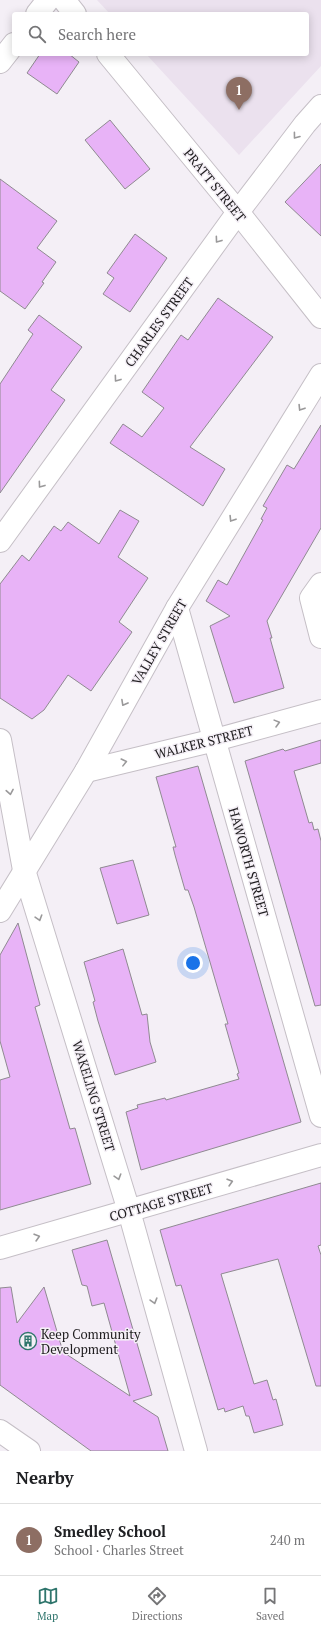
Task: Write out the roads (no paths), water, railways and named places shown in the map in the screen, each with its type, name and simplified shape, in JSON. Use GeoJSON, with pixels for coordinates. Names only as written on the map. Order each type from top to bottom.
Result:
{"type":"FeatureCollection","features":[{"type":"Feature","properties":{"kind":"street"},"geometry":{"type":"LineString","coordinates":[[39,12],[48,0]]}},
{"type":"Feature","properties":{"kind":"street"},"geometry":{"type":"LineString","coordinates":[[64,0],[74,12]]}},
{"type":"Feature","properties":{"kind":"street"},"geometry":{"type":"LineString","coordinates":[[0,62],[12,47]]}},
{"type":"Feature","properties":{"kind":"street","name":"PRATT STREET"},"geometry":{"type":"LineString","coordinates":[[110,56],[238,212],[321,317]]}},
{"type":"Feature","properties":{"kind":"street","name":"CHARLES STREET"},"geometry":{"type":"LineString","coordinates":[[0,541],[238,212],[305,124],[321,106]]}},
{"type":"Feature","properties":{"kind":"street","name":"VALLEY STREET"},"geometry":{"type":"LineString","coordinates":[[0,911],[86,771],[177,608],[321,375]]}},
{"type":"Feature","properties":{"kind":"street"},"geometry":{"type":"LineString","coordinates":[[321,584],[311,598],[321,637]]}},
{"type":"Feature","properties":{"kind":"street","name":"HAWORTH STREET"},"geometry":{"type":"LineString","coordinates":[[177,608],[321,1116]]}},
{"type":"Feature","properties":{"kind":"street","name":"WALKER STREET"},"geometry":{"type":"LineString","coordinates":[[86,771],[215,740],[321,711]]}},
{"type":"Feature","properties":{"kind":"street","name":"WAKELING STREET"},"geometry":{"type":"LineString","coordinates":[[0,740],[24,870],[129,1211],[196,1451]]}},
{"type":"Feature","properties":{"kind":"street","name":"COTTAGE STREET"},"geometry":{"type":"LineString","coordinates":[[0,1248],[321,1155]]}},
{"type":"Feature","properties":{"kind":"street"},"geometry":{"type":"LineString","coordinates":[[0,1431],[29,1451]]}},
{"type":"Feature","properties":{"kind":"place","name":"Smedley School"},"geometry":{"type":"Point","coordinates":[239,110]}},
{"type":"Feature","properties":{"kind":"place","name":"Keep Community Development"},"geometry":{"type":"Point","coordinates":[28,1341]}}]}
